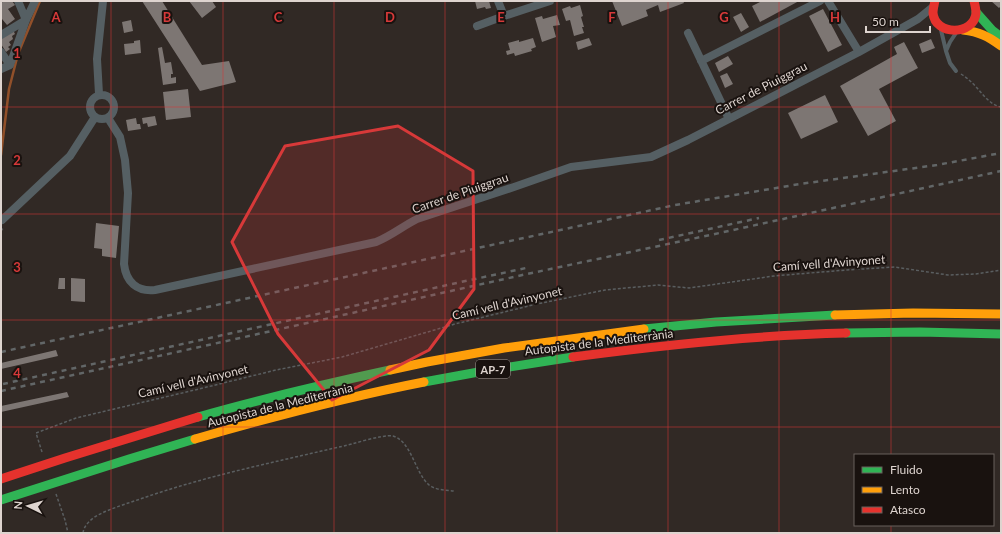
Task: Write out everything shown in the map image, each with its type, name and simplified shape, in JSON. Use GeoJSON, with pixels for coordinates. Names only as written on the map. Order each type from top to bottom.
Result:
{"type":"FeatureCollection","features":[{"type":"Feature","properties":{"kind":"main road"},"geometry":{"type":"LineString","coordinates":[[960,30],[972,23],[974,19],[976,12],[974,1]]}},
{"type":"Feature","properties":{"kind":"main road"},"geometry":{"type":"LineString","coordinates":[[934,3],[934,16],[939,24],[948,30],[978,31],[991,38],[1001,46]]}},
{"type":"Feature","properties":{"kind":"main road"},"geometry":{"type":"LineString","coordinates":[[976,12],[992,30],[1001,37]]}},
{"type":"Feature","properties":{"kind":"main road","name":"Autopista de la Mediterrània"},"geometry":{"type":"LineString","coordinates":[[1,479],[65,458],[252,402],[342,380],[504,348],[639,329],[716,322],[855,314],[1001,314]]}},
{"type":"Feature","properties":{"kind":"main road","name":"Autopista de la Mediterrània"},"geometry":{"type":"LineString","coordinates":[[1,500],[167,447],[256,422],[430,381],[512,366],[571,357],[717,340],[848,333],[912,332],[1001,334]]}},
{"type":"Feature","properties":{"kind":"street"},"geometry":{"type":"LineString","coordinates":[[18,1],[26,20]]}},
{"type":"Feature","properties":{"kind":"street"},"geometry":{"type":"LineString","coordinates":[[1,69],[10,65],[26,20],[35,1]]}},
{"type":"Feature","properties":{"kind":"street"},"geometry":{"type":"LineString","coordinates":[[99,94],[97,59],[103,1]]}},
{"type":"Feature","properties":{"kind":"street"},"geometry":{"type":"LineString","coordinates":[[498,1],[504,16]]}},
{"type":"Feature","properties":{"kind":"street"},"geometry":{"type":"LineString","coordinates":[[477,26],[550,1]]}},
{"type":"Feature","properties":{"kind":"street"},"geometry":{"type":"LineString","coordinates":[[701,61],[820,1]]}},
{"type":"Feature","properties":{"kind":"street"},"geometry":{"type":"LineString","coordinates":[[828,1],[859,52]]}},
{"type":"Feature","properties":{"kind":"street","name":"Carrer de Piuiggrau"},"geometry":{"type":"LineString","coordinates":[[108,118],[118,133],[121,141],[127,174],[128,193],[124,264],[126,275],[133,284],[143,290],[149,290],[376,242],[391,235],[417,219],[570,167],[652,157],[859,52],[918,19],[934,3]]}},
{"type":"Feature","properties":{"kind":"street"},"geometry":{"type":"LineString","coordinates":[[918,19],[939,24]]}},
{"type":"Feature","properties":{"kind":"street"},"geometry":{"type":"LineString","coordinates":[[1,35],[26,20]]}},
{"type":"Feature","properties":{"kind":"street"},"geometry":{"type":"LineString","coordinates":[[688,34],[729,119]]}},
{"type":"Feature","properties":{"kind":"street"},"geometry":{"type":"LineString","coordinates":[[1,52],[10,65]]}},
{"type":"Feature","properties":{"kind":"street"},"geometry":{"type":"LineString","coordinates":[[99,94],[107,95],[113,101],[113,112],[108,118],[101,119],[95,117],[90,112],[89,104],[93,98],[99,94]]}},
{"type":"Feature","properties":{"kind":"street"},"geometry":{"type":"LineString","coordinates":[[1,221],[70,156],[95,117]]}},
{"type":"Feature","properties":{"kind":"lane"},"geometry":{"type":"LineString","coordinates":[[939,24],[950,63],[956,71]]}},
{"type":"Feature","properties":{"kind":"lane"},"geometry":{"type":"LineString","coordinates":[[946,51],[953,36],[960,30]]}},
{"type":"Feature","properties":{"kind":"path"},"geometry":{"type":"LineString","coordinates":[[956,71],[969,80],[985,97],[997,106],[1001,107]]}},
{"type":"Feature","properties":{"kind":"path","name":"Camí vell d'Avinyonet"},"geometry":{"type":"LineString","coordinates":[[38,441],[36,433],[76,418],[276,370],[342,356],[455,324],[537,304],[605,290],[658,285],[688,288],[774,276],[895,267],[948,275],[976,274],[1001,270]]}},
{"type":"Feature","properties":{"kind":"path"},"geometry":{"type":"LineString","coordinates":[[83,533],[83,529],[96,516],[164,491],[229,473],[382,436],[392,436],[402,441],[428,484],[438,489],[454,491]]}},
{"type":"Feature","properties":{"kind":"path"},"geometry":{"type":"LineString","coordinates":[[65,520],[68,533]]}},
{"type":"Feature","properties":{"kind":"highlighted area"},"geometry":{"type":"Polygon","coordinates":[[[398,126],[473,171],[474,289],[429,350],[332,400],[278,334],[232,242],[285,146],[398,126]]]}},
{"type":"Feature","properties":{"kind":"building"},"geometry":{"type":"Polygon","coordinates":[[[4,1],[12,1],[15,5],[8,9],[15,19],[7,25],[2,19],[1,20],[1,3],[4,1]]]}},
{"type":"Feature","properties":{"kind":"building"},"geometry":{"type":"Polygon","coordinates":[[[142,1],[162,1],[202,65],[229,61],[236,82],[200,91],[142,1]]]}},
{"type":"Feature","properties":{"kind":"building"},"geometry":{"type":"Polygon","coordinates":[[[189,1],[212,1],[216,7],[202,18],[189,1]]]}},
{"type":"Feature","properties":{"kind":"building"},"geometry":{"type":"Polygon","coordinates":[[[475,1],[489,1],[491,8],[486,9],[485,7],[477,9],[475,1]]]}},
{"type":"Feature","properties":{"kind":"building"},"geometry":{"type":"Polygon","coordinates":[[[612,1],[683,1],[684,3],[660,12],[658,5],[646,10],[648,16],[622,26],[612,1]]]}},
{"type":"Feature","properties":{"kind":"building"},"geometry":{"type":"Polygon","coordinates":[[[762,1],[799,1],[760,22],[752,6],[762,1]]]}},
{"type":"Feature","properties":{"kind":"building"},"geometry":{"type":"Polygon","coordinates":[[[991,1],[1001,1],[1001,6],[999,8],[991,1]]]}},
{"type":"Feature","properties":{"kind":"building"},"geometry":{"type":"Polygon","coordinates":[[[580,5],[583,16],[581,17],[584,33],[574,36],[570,20],[566,21],[562,9],[580,5]]]}},
{"type":"Feature","properties":{"kind":"building"},"geometry":{"type":"Polygon","coordinates":[[[823,9],[842,45],[828,52],[809,16],[823,9]]]}},
{"type":"Feature","properties":{"kind":"building"},"geometry":{"type":"Polygon","coordinates":[[[741,13],[749,27],[741,32],[733,17],[741,13]]]}},
{"type":"Feature","properties":{"kind":"building"},"geometry":{"type":"Polygon","coordinates":[[[557,15],[560,25],[553,26],[556,37],[542,42],[535,18],[542,16],[543,19],[557,15]]]}},
{"type":"Feature","properties":{"kind":"building"},"geometry":{"type":"Polygon","coordinates":[[[131,20],[133,31],[124,33],[122,22],[131,20]]]}},
{"type":"Feature","properties":{"kind":"building"},"geometry":{"type":"Polygon","coordinates":[[[13,30],[15,34],[12,36],[13,39],[9,42],[11,45],[8,47],[10,49],[6,52],[1,44],[1,38],[13,30]]]}},
{"type":"Feature","properties":{"kind":"building"},"geometry":{"type":"Polygon","coordinates":[[[533,38],[536,47],[531,49],[532,51],[515,56],[514,53],[507,55],[506,51],[510,50],[508,43],[533,38]]]}},
{"type":"Feature","properties":{"kind":"building"},"geometry":{"type":"Polygon","coordinates":[[[589,38],[592,45],[578,50],[576,42],[589,38]]]}},
{"type":"Feature","properties":{"kind":"building"},"geometry":{"type":"Polygon","coordinates":[[[931,39],[935,48],[922,53],[919,44],[931,39]]]}},
{"type":"Feature","properties":{"kind":"building"},"geometry":{"type":"Polygon","coordinates":[[[140,40],[141,53],[125,55],[124,44],[134,43],[134,41],[140,40]]]}},
{"type":"Feature","properties":{"kind":"building"},"geometry":{"type":"Polygon","coordinates":[[[904,42],[918,68],[879,89],[896,121],[868,136],[840,86],[897,54],[894,47],[904,42]]]}},
{"type":"Feature","properties":{"kind":"building"},"geometry":{"type":"Polygon","coordinates":[[[162,47],[165,63],[171,62],[173,74],[171,74],[171,78],[176,77],[176,83],[163,85],[158,48],[162,47]]]}},
{"type":"Feature","properties":{"kind":"building"},"geometry":{"type":"Polygon","coordinates":[[[728,56],[733,64],[719,72],[715,63],[728,56]]]}},
{"type":"Feature","properties":{"kind":"building"},"geometry":{"type":"Polygon","coordinates":[[[727,73],[733,84],[725,88],[720,76],[727,73]]]}},
{"type":"Feature","properties":{"kind":"building"},"geometry":{"type":"Polygon","coordinates":[[[188,89],[191,117],[166,120],[163,92],[188,89]]]}},
{"type":"Feature","properties":{"kind":"building"},"geometry":{"type":"Polygon","coordinates":[[[825,95],[838,122],[801,139],[788,113],[825,95]]]}},
{"type":"Feature","properties":{"kind":"building"},"geometry":{"type":"Polygon","coordinates":[[[155,116],[157,125],[148,127],[147,123],[143,124],[142,118],[155,116]]]}},
{"type":"Feature","properties":{"kind":"building"},"geometry":{"type":"Polygon","coordinates":[[[136,118],[137,124],[140,124],[141,129],[128,131],[126,120],[136,118]]]}},
{"type":"Feature","properties":{"kind":"building"},"geometry":{"type":"Polygon","coordinates":[[[96,223],[119,226],[116,258],[102,256],[102,249],[94,248],[96,223]]]}},
{"type":"Feature","properties":{"kind":"building"},"geometry":{"type":"Polygon","coordinates":[[[59,278],[65,278],[65,289],[58,289],[59,278]]]}},
{"type":"Feature","properties":{"kind":"building"},"geometry":{"type":"Polygon","coordinates":[[[71,278],[85,279],[85,302],[71,301],[71,278]]]}},
{"type":"Feature","properties":{"kind":"building"},"geometry":{"type":"Polygon","coordinates":[[[56,350],[58,356],[1,369],[1,363],[56,350]]]}},
{"type":"Feature","properties":{"kind":"building"},"geometry":{"type":"Polygon","coordinates":[[[67,392],[69,397],[1,412],[1,406],[67,392]]]}},
{"type":"Feature","properties":{"kind":"waterway"},"geometry":{"type":"LineString","coordinates":[[1,155],[9,89],[18,54],[40,1]]}},
{"type":"Feature","properties":{"kind":"railway"},"geometry":{"type":"LineString","coordinates":[[1,352],[675,205],[800,184],[937,165],[1001,153]]}},
{"type":"Feature","properties":{"kind":"railway"},"geometry":{"type":"LineString","coordinates":[[1,391],[527,274],[1001,171]]}},
{"type":"Feature","properties":{"kind":"railway"},"geometry":{"type":"LineString","coordinates":[[659,240],[759,218]]}},
{"type":"Feature","properties":{"kind":"railway"},"geometry":{"type":"LineString","coordinates":[[3,384],[526,268]]}},
{"type":"Feature","properties":{"kind":"traffic: fast"},"geometry":{"type":"LineString","coordinates":[[976,12],[992,30],[1001,37]]}},
{"type":"Feature","properties":{"kind":"traffic: fast"},"geometry":{"type":"LineString","coordinates":[[644,329],[716,322],[835,315]]}},
{"type":"Feature","properties":{"kind":"traffic: fast"},"geometry":{"type":"LineString","coordinates":[[846,333],[920,332],[1001,334]]}},
{"type":"Feature","properties":{"kind":"traffic: fast"},"geometry":{"type":"LineString","coordinates":[[424,382],[573,357]]}},
{"type":"Feature","properties":{"kind":"traffic: fast"},"geometry":{"type":"LineString","coordinates":[[198,417],[293,392],[390,370]]}},
{"type":"Feature","properties":{"kind":"traffic: fast"},"geometry":{"type":"LineString","coordinates":[[1,500],[195,439]]}},
{"type":"Feature","properties":{"kind":"traffic: slow"},"geometry":{"type":"LineString","coordinates":[[963,30],[983,35],[1001,46]]}},
{"type":"Feature","properties":{"kind":"traffic: slow"},"geometry":{"type":"LineString","coordinates":[[835,315],[913,313],[1001,314]]}},
{"type":"Feature","properties":{"kind":"traffic: slow"},"geometry":{"type":"LineString","coordinates":[[390,370],[504,348],[644,329]]}},
{"type":"Feature","properties":{"kind":"traffic: slow"},"geometry":{"type":"LineString","coordinates":[[195,439],[309,408],[424,382]]}},
{"type":"Feature","properties":{"kind":"traffic: jam"},"geometry":{"type":"LineString","coordinates":[[935,1],[933,13],[935,21],[940,26],[954,30],[969,26],[974,21],[976,13],[974,1]]}},
{"type":"Feature","properties":{"kind":"traffic: jam"},"geometry":{"type":"LineString","coordinates":[[573,357],[709,341],[846,333]]}},
{"type":"Feature","properties":{"kind":"traffic: jam"},"geometry":{"type":"LineString","coordinates":[[1,479],[198,417]]}}]}
